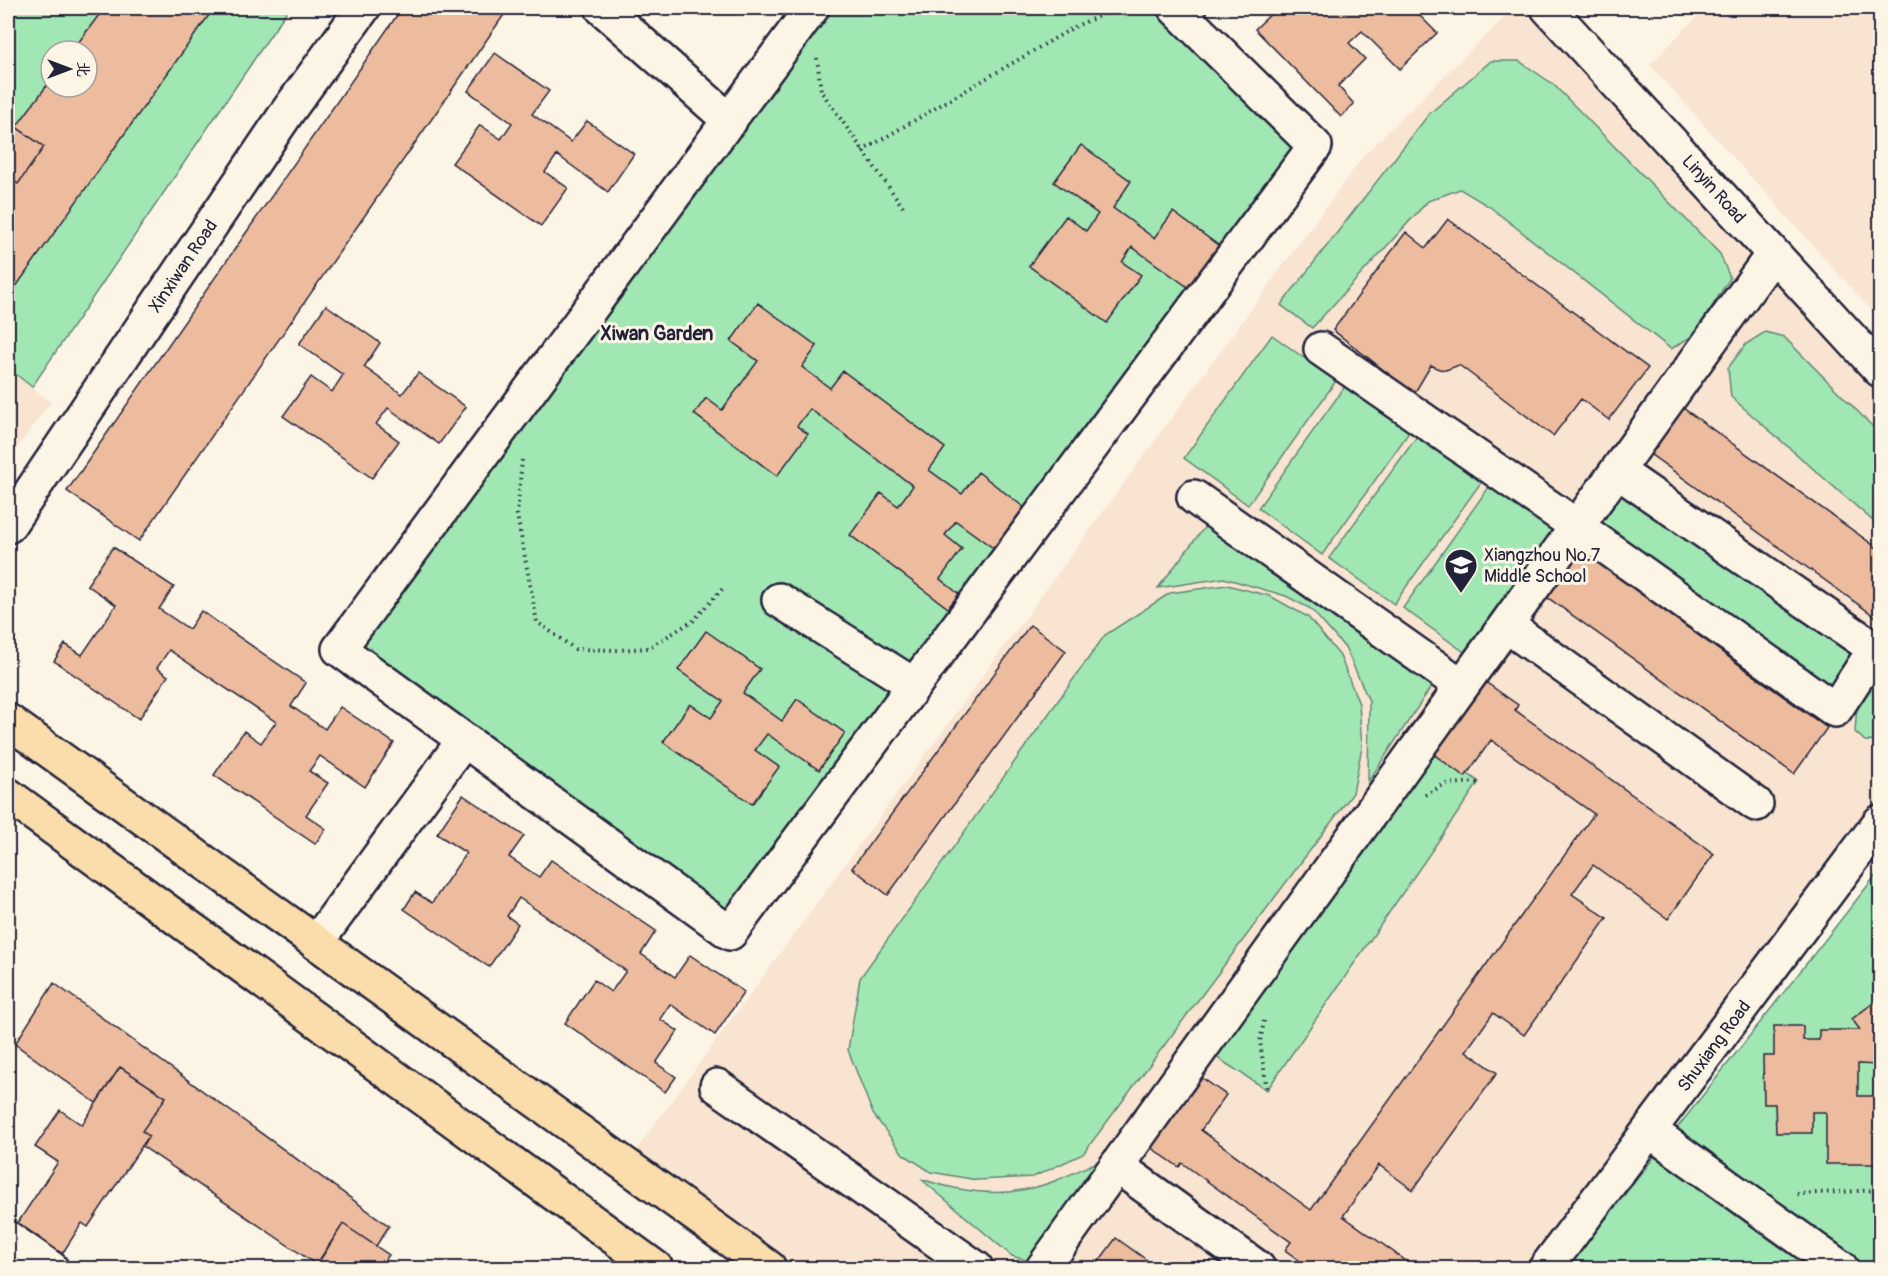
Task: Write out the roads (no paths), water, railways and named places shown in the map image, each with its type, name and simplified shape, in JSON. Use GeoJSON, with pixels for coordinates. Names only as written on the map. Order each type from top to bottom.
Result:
{"type":"FeatureCollection","features":[{"type":"Feature","properties":{"kind":"main road"},"geometry":{"type":"LineString","coordinates":[[8,721],[769,1269]]}},
{"type":"Feature","properties":{"kind":"main road"},"geometry":{"type":"LineString","coordinates":[[8,795],[656,1269]]}},
{"type":"Feature","properties":{"kind":"street","name":"Xinxiwan Road"},"geometry":{"type":"LineString","coordinates":[[8,526],[288,111],[363,8]]}},
{"type":"Feature","properties":{"kind":"street"},"geometry":{"type":"LineString","coordinates":[[602,8],[730,121]]}},
{"type":"Feature","properties":{"kind":"street"},"geometry":{"type":"LineString","coordinates":[[812,8],[339,649],[730,933],[1315,146],[1175,8]]}},
{"type":"Feature","properties":{"kind":"street","name":"Linyin Road"},"geometry":{"type":"LineString","coordinates":[[1548,8],[1881,370]]}},
{"type":"Feature","properties":{"kind":"street"},"geometry":{"type":"LineString","coordinates":[[1044,1269],[1773,254]]}},
{"type":"Feature","properties":{"kind":"street"},"geometry":{"type":"LineString","coordinates":[[1321,349],[1578,527],[1834,710],[1875,649],[1617,471]]}},
{"type":"Feature","properties":{"kind":"street"},"geometry":{"type":"LineString","coordinates":[[1194,497],[1462,686]]}},
{"type":"Feature","properties":{"kind":"street"},"geometry":{"type":"LineString","coordinates":[[779,600],[914,685]]}},
{"type":"Feature","properties":{"kind":"street"},"geometry":{"type":"LineString","coordinates":[[1506,625],[1756,804]]}},
{"type":"Feature","properties":{"kind":"street"},"geometry":{"type":"LineString","coordinates":[[316,943],[464,741]]}},
{"type":"Feature","properties":{"kind":"street","name":"Shuxiang Road"},"geometry":{"type":"LineString","coordinates":[[1546,1269],[1881,822]]}},
{"type":"Feature","properties":{"kind":"street"},"geometry":{"type":"LineString","coordinates":[[717,1086],[976,1269]]}},
{"type":"Feature","properties":{"kind":"street"},"geometry":{"type":"LineString","coordinates":[[1650,1131],[1841,1269]]}},
{"type":"Feature","properties":{"kind":"street"},"geometry":{"type":"LineString","coordinates":[[1117,1166],[1258,1269]]}},
{"type":"Feature","properties":{"kind":"street"},"geometry":{"type":"LineString","coordinates":[[8,1238],[51,1269]]}},
{"type":"Feature","properties":{"kind":"place","name":"Xiangzhou No.7 Middle School"},"geometry":{"type":"Point","coordinates":[1461,594]}},
{"type":"Feature","properties":{"kind":"district","name":"Xiwan Garden"},"geometry":{"type":"Point","coordinates":[657,333]}}]}
